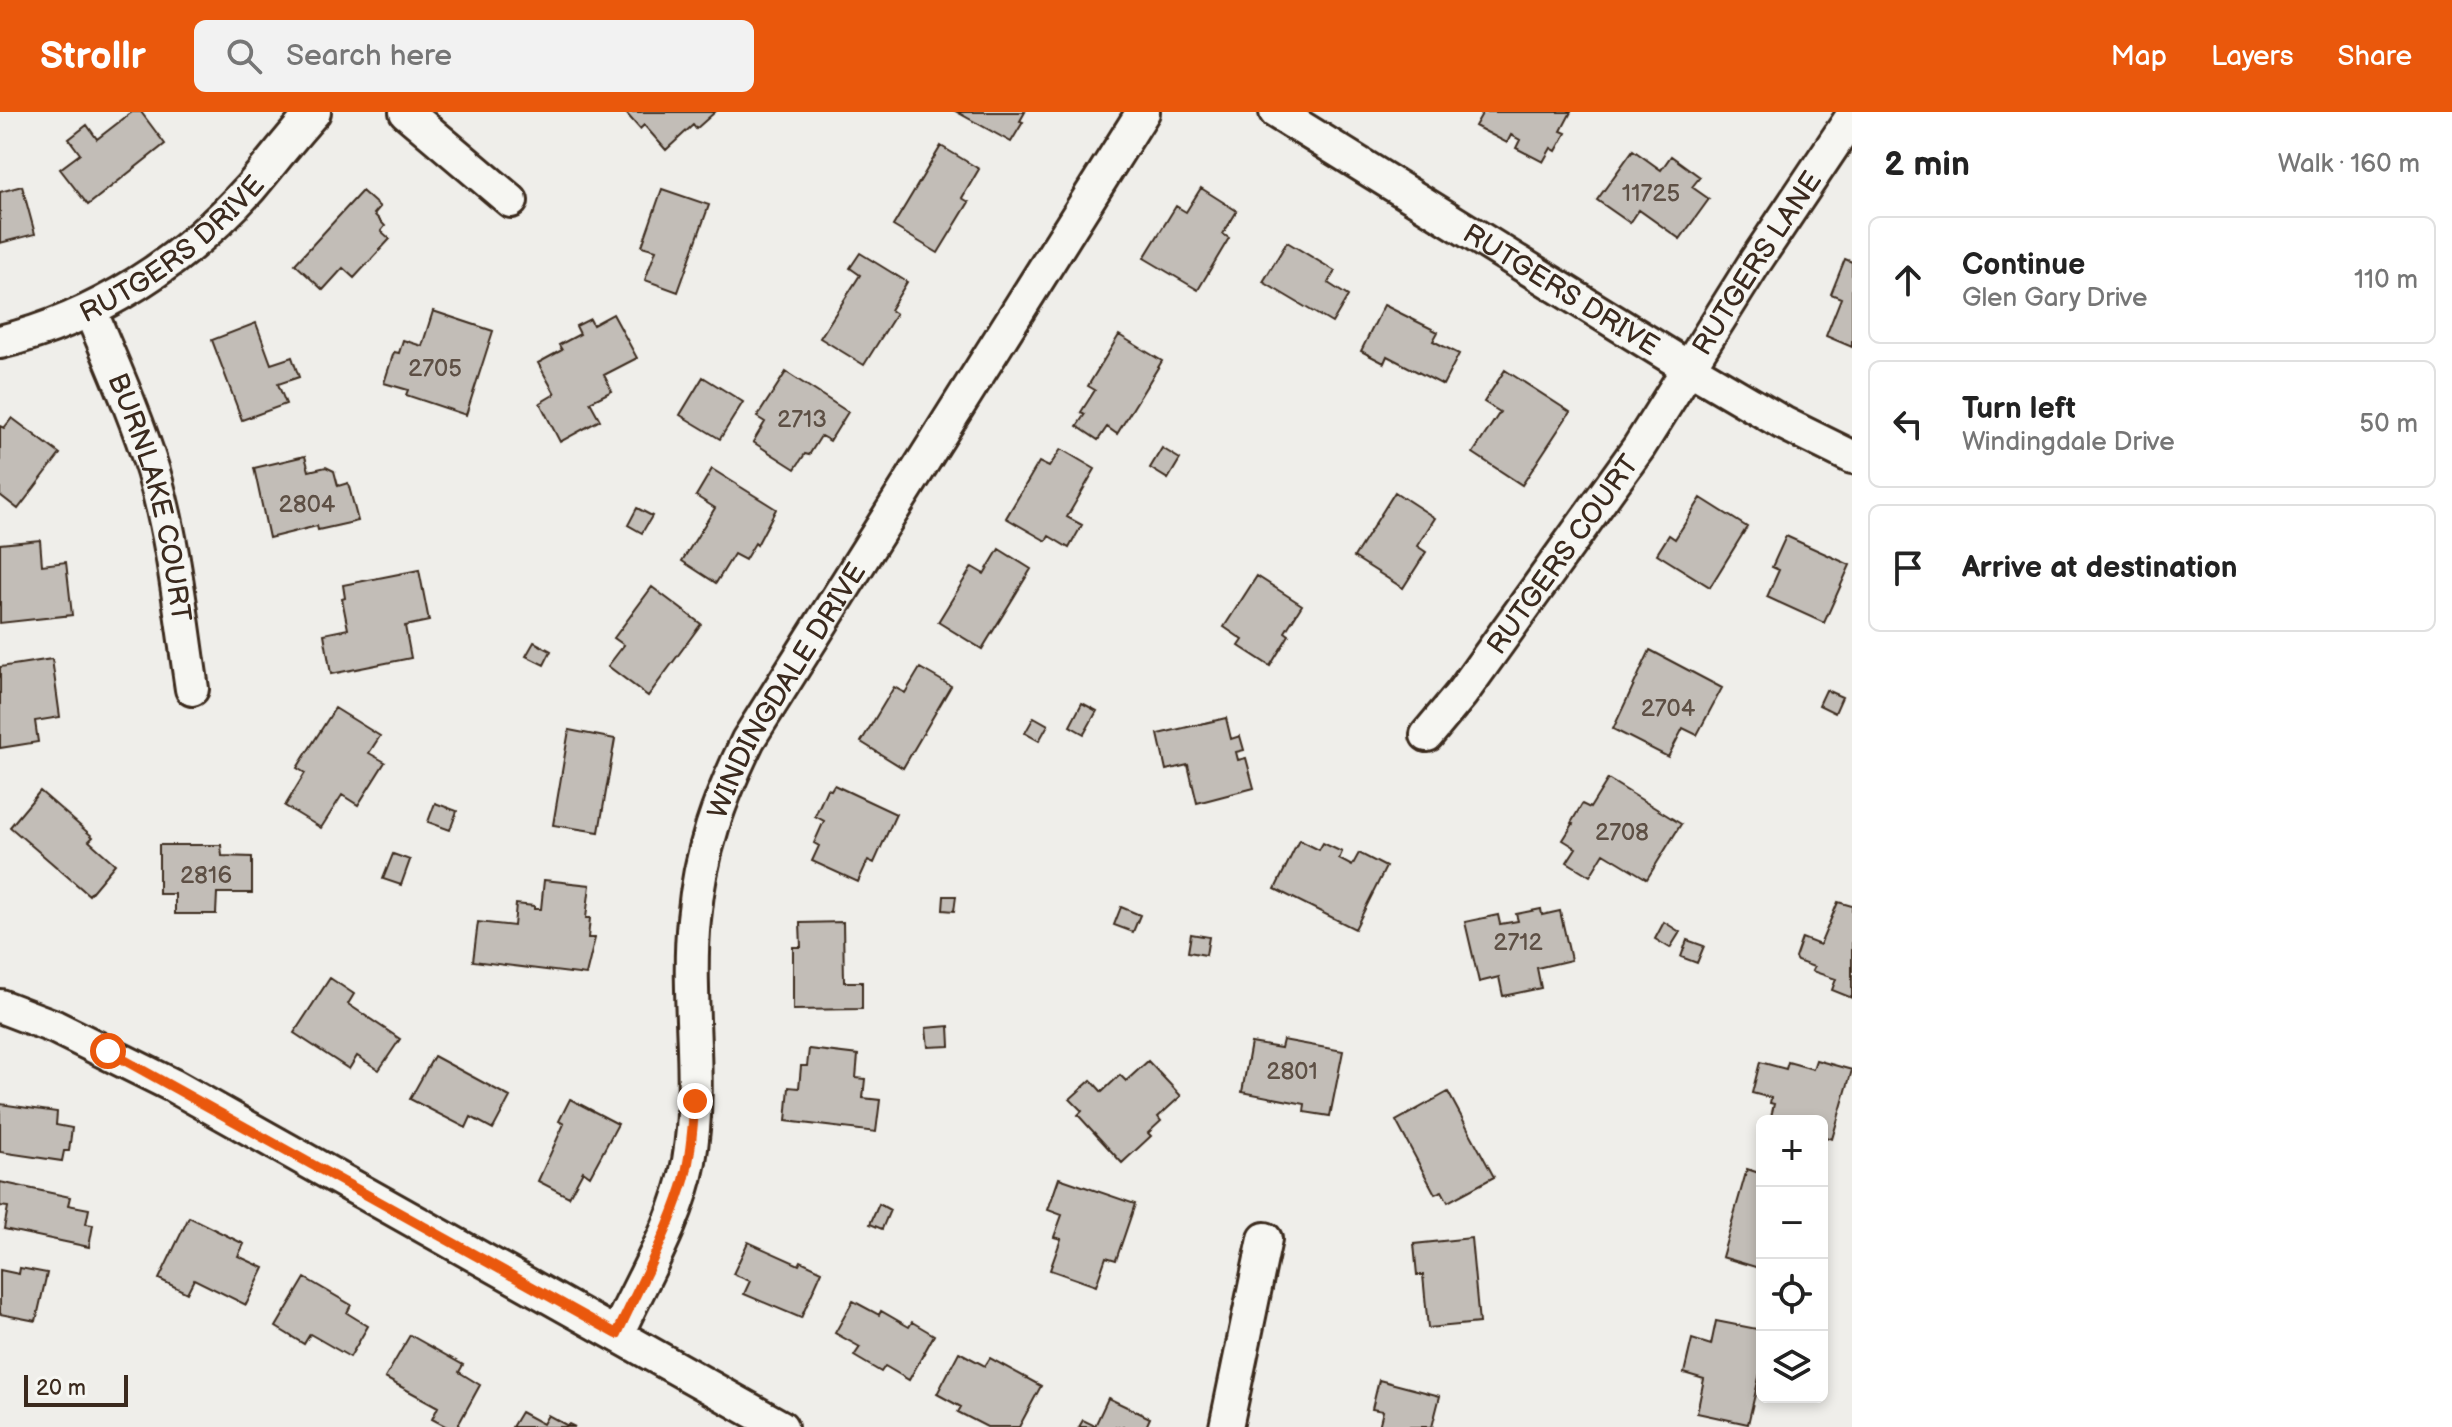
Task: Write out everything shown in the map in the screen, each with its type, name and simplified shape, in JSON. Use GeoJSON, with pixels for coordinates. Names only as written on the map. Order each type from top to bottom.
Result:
{"type":"FeatureCollection","features":[{"type":"Feature","properties":{"kind":"street","name":"RUTGERS DRIVE"},"geometry":{"type":"LineString","coordinates":[[0,342],[55,326],[156,272],[209,228],[249,189],[314,112]]}},
{"type":"Feature","properties":{"kind":"street"},"geometry":{"type":"LineString","coordinates":[[406,112],[511,201]]}},
{"type":"Feature","properties":{"kind":"street","name":"WINDINGDALE DRIVE"},"geometry":{"type":"LineString","coordinates":[[617,1334],[673,1213],[689,1160],[695,1101],[694,920],[713,820],[724,790],[748,740],[1143,112]]}},
{"type":"Feature","properties":{"kind":"street","name":"RUTGERS DRIVE"},"geometry":{"type":"LineString","coordinates":[[1276,112],[1689,368],[1783,423],[1852,457]]}},
{"type":"Feature","properties":{"kind":"street","name":"RUTGERS LANE"},"geometry":{"type":"LineString","coordinates":[[1689,368],[1852,117]]}},
{"type":"Feature","properties":{"kind":"street","name":"BURNLAKE COURT"},"geometry":{"type":"LineString","coordinates":[[90,310],[132,412],[163,509],[192,689]]}},
{"type":"Feature","properties":{"kind":"street","name":"RUTGERS COURT"},"geometry":{"type":"LineString","coordinates":[[1427,735],[1462,693],[1639,447],[1689,368]]}},
{"type":"Feature","properties":{"kind":"street"},"geometry":{"type":"LineString","coordinates":[[0,1006],[82,1039],[172,1085],[781,1427]]}},
{"type":"Feature","properties":{"kind":"street"},"geometry":{"type":"LineString","coordinates":[[1226,1427],[1265,1239]]}},
{"type":"Feature","properties":{"kind":"building"},"geometry":{"type":"Polygon","coordinates":[[[132,112],[141,112],[165,144],[88,205],[60,169],[80,154],[69,139],[87,125],[97,139],[132,112]]]}},
{"type":"Feature","properties":{"kind":"building"},"geometry":{"type":"Polygon","coordinates":[[[625,112],[715,112],[696,129],[693,125],[666,150],[644,125],[640,129],[625,112]]]}},
{"type":"Feature","properties":{"kind":"building"},"geometry":{"type":"Polygon","coordinates":[[[957,112],[1025,112],[1020,121],[1023,122],[1011,142],[957,112]]]}},
{"type":"Feature","properties":{"kind":"building"},"geometry":{"type":"Polygon","coordinates":[[[1483,112],[1571,112],[1561,131],[1566,133],[1556,151],[1551,148],[1543,162],[1516,148],[1520,140],[1511,135],[1507,143],[1475,126],[1483,112]]]}},
{"type":"Feature","properties":{"kind":"building"},"geometry":{"type":"Polygon","coordinates":[[[941,146],[979,169],[962,198],[969,202],[938,253],[893,226],[941,146]]]}},
{"type":"Feature","properties":{"kind":"building"},"geometry":{"type":"Polygon","coordinates":[[[1633,150],[1661,170],[1671,156],[1700,177],[1692,187],[1709,199],[1680,239],[1639,210],[1630,223],[1597,200],[1633,150]]]}},
{"type":"Feature","properties":{"kind":"building"},"geometry":{"type":"Polygon","coordinates":[[[22,186],[35,234],[0,243],[0,192],[22,186]]]}},
{"type":"Feature","properties":{"kind":"building"},"geometry":{"type":"Polygon","coordinates":[[[1201,188],[1237,211],[1223,234],[1229,238],[1198,290],[1144,258],[1176,206],[1186,212],[1201,188]]]}},
{"type":"Feature","properties":{"kind":"building"},"geometry":{"type":"Polygon","coordinates":[[[662,189],[709,205],[678,292],[645,280],[656,250],[642,246],[662,189]]]}},
{"type":"Feature","properties":{"kind":"building"},"geometry":{"type":"Polygon","coordinates":[[[362,191],[380,207],[374,214],[385,226],[381,231],[390,239],[354,278],[343,268],[323,290],[295,264],[362,191]]]}},
{"type":"Feature","properties":{"kind":"building"},"geometry":{"type":"Polygon","coordinates":[[[1287,242],[1335,271],[1328,283],[1348,296],[1332,323],[1263,282],[1287,242]]]}},
{"type":"Feature","properties":{"kind":"building"},"geometry":{"type":"Polygon","coordinates":[[[860,253],[907,282],[890,310],[896,314],[864,365],[820,338],[860,275],[850,268],[860,253]]]}},
{"type":"Feature","properties":{"kind":"building"},"geometry":{"type":"Polygon","coordinates":[[[1845,259],[1852,262],[1852,347],[1826,336],[1841,298],[1831,294],[1845,259]]]}},
{"type":"Feature","properties":{"kind":"building"},"geometry":{"type":"Polygon","coordinates":[[[1384,305],[1438,332],[1433,341],[1459,354],[1443,385],[1387,356],[1384,363],[1361,351],[1384,305]]]}},
{"type":"Feature","properties":{"kind":"building"},"geometry":{"type":"Polygon","coordinates":[[[433,311],[493,331],[466,415],[406,395],[408,390],[384,383],[394,352],[399,353],[403,340],[422,346],[433,311]]]}},
{"type":"Feature","properties":{"kind":"building"},"geometry":{"type":"Polygon","coordinates":[[[613,314],[637,358],[604,375],[612,391],[590,402],[600,420],[560,442],[540,403],[555,394],[538,363],[562,350],[559,345],[580,334],[576,326],[590,319],[593,325],[613,314]]]}},
{"type":"Feature","properties":{"kind":"building"},"geometry":{"type":"Polygon","coordinates":[[[256,323],[271,364],[292,357],[299,377],[278,384],[286,404],[242,420],[212,340],[256,323]]]}},
{"type":"Feature","properties":{"kind":"building"},"geometry":{"type":"Polygon","coordinates":[[[1119,335],[1162,361],[1117,434],[1107,427],[1098,440],[1077,426],[1085,414],[1081,412],[1095,390],[1088,386],[1119,335]]]}},
{"type":"Feature","properties":{"kind":"building"},"geometry":{"type":"Polygon","coordinates":[[[1505,370],[1570,412],[1522,485],[1473,453],[1500,412],[1484,402],[1505,370]]]}},
{"type":"Feature","properties":{"kind":"building"},"geometry":{"type":"Polygon","coordinates":[[[786,372],[848,412],[830,441],[821,436],[795,469],[753,442],[765,422],[757,417],[786,372]]]}},
{"type":"Feature","properties":{"kind":"building"},"geometry":{"type":"Polygon","coordinates":[[[703,377],[743,402],[720,439],[680,415],[703,377]]]}},
{"type":"Feature","properties":{"kind":"building"},"geometry":{"type":"Polygon","coordinates":[[[12,418],[60,454],[18,509],[0,495],[0,426],[4,428],[12,418]]]}},
{"type":"Feature","properties":{"kind":"building"},"geometry":{"type":"Polygon","coordinates":[[[1162,448],[1180,459],[1168,479],[1150,468],[1162,448]]]}},
{"type":"Feature","properties":{"kind":"building"},"geometry":{"type":"Polygon","coordinates":[[[1061,449],[1095,469],[1067,517],[1082,525],[1069,548],[1049,536],[1046,541],[1006,518],[1039,462],[1049,467],[1061,449]]]}},
{"type":"Feature","properties":{"kind":"building"},"geometry":{"type":"Polygon","coordinates":[[[305,456],[309,471],[326,467],[334,471],[338,486],[348,483],[358,521],[318,530],[317,526],[269,538],[254,468],[305,456]]]}},
{"type":"Feature","properties":{"kind":"building"},"geometry":{"type":"Polygon","coordinates":[[[712,469],[776,509],[757,545],[755,543],[745,560],[734,554],[716,583],[682,561],[715,508],[696,496],[712,469]]]}},
{"type":"Feature","properties":{"kind":"building"},"geometry":{"type":"Polygon","coordinates":[[[1395,492],[1435,518],[1417,546],[1426,552],[1403,588],[1354,557],[1395,492]]]}},
{"type":"Feature","properties":{"kind":"building"},"geometry":{"type":"Polygon","coordinates":[[[1701,498],[1747,527],[1710,587],[1657,554],[1669,535],[1675,539],[1701,498]]]}},
{"type":"Feature","properties":{"kind":"building"},"geometry":{"type":"Polygon","coordinates":[[[637,508],[652,516],[642,533],[628,525],[637,508]]]}},
{"type":"Feature","properties":{"kind":"building"},"geometry":{"type":"Polygon","coordinates":[[[1786,536],[1850,565],[1824,623],[1767,597],[1779,570],[1772,567],[1786,536]]]}},
{"type":"Feature","properties":{"kind":"building"},"geometry":{"type":"Polygon","coordinates":[[[40,540],[42,565],[66,562],[72,615],[0,623],[0,544],[40,540]]]}},
{"type":"Feature","properties":{"kind":"building"},"geometry":{"type":"Polygon","coordinates":[[[999,549],[1031,569],[982,649],[938,622],[972,567],[984,574],[999,549]]]}},
{"type":"Feature","properties":{"kind":"building"},"geometry":{"type":"Polygon","coordinates":[[[419,570],[429,621],[405,626],[411,658],[331,674],[324,634],[348,629],[342,599],[345,598],[343,585],[419,570]]]}},
{"type":"Feature","properties":{"kind":"building"},"geometry":{"type":"Polygon","coordinates":[[[1257,576],[1302,605],[1285,632],[1289,635],[1270,666],[1239,646],[1243,640],[1224,627],[1257,576]]]}},
{"type":"Feature","properties":{"kind":"building"},"geometry":{"type":"Polygon","coordinates":[[[652,587],[701,624],[648,696],[608,666],[624,645],[614,638],[652,587]]]}},
{"type":"Feature","properties":{"kind":"building"},"geometry":{"type":"Polygon","coordinates":[[[534,642],[551,651],[544,665],[526,656],[534,642]]]}},
{"type":"Feature","properties":{"kind":"building"},"geometry":{"type":"Polygon","coordinates":[[[1650,650],[1722,688],[1697,735],[1683,728],[1668,757],[1613,729],[1650,650]]]}},
{"type":"Feature","properties":{"kind":"building"},"geometry":{"type":"Polygon","coordinates":[[[52,659],[60,717],[35,721],[38,742],[0,748],[0,667],[52,659]]]}},
{"type":"Feature","properties":{"kind":"building"},"geometry":{"type":"Polygon","coordinates":[[[920,668],[951,686],[903,768],[861,742],[894,687],[905,693],[920,668]]]}},
{"type":"Feature","properties":{"kind":"building"},"geometry":{"type":"Polygon","coordinates":[[[1826,690],[1842,697],[1835,713],[1819,705],[1826,690]]]}},
{"type":"Feature","properties":{"kind":"building"},"geometry":{"type":"Polygon","coordinates":[[[1082,703],[1097,711],[1084,734],[1070,726],[1082,703]]]}},
{"type":"Feature","properties":{"kind":"building"},"geometry":{"type":"Polygon","coordinates":[[[335,708],[380,736],[369,753],[385,762],[358,805],[342,795],[321,828],[285,806],[305,773],[297,768],[335,708]]]}},
{"type":"Feature","properties":{"kind":"building"},"geometry":{"type":"Polygon","coordinates":[[[1034,717],[1048,725],[1039,741],[1025,733],[1034,717]]]}},
{"type":"Feature","properties":{"kind":"building"},"geometry":{"type":"Polygon","coordinates":[[[1226,718],[1231,739],[1240,736],[1244,750],[1236,752],[1238,760],[1246,758],[1254,788],[1197,803],[1188,765],[1166,770],[1158,734],[1226,718]]]}},
{"type":"Feature","properties":{"kind":"building"},"geometry":{"type":"Polygon","coordinates":[[[569,730],[615,739],[599,832],[553,825],[569,730]]]}},
{"type":"Feature","properties":{"kind":"building"},"geometry":{"type":"Polygon","coordinates":[[[1608,779],[1681,824],[1647,879],[1604,853],[1590,876],[1567,862],[1576,848],[1563,840],[1571,823],[1582,804],[1590,808],[1608,779]]]}},
{"type":"Feature","properties":{"kind":"building"},"geometry":{"type":"Polygon","coordinates":[[[834,785],[896,814],[874,863],[868,860],[858,882],[812,861],[819,846],[814,843],[824,821],[815,816],[827,789],[831,790],[834,785]]]}},
{"type":"Feature","properties":{"kind":"building"},"geometry":{"type":"Polygon","coordinates":[[[40,791],[93,837],[89,841],[115,864],[89,895],[10,827],[40,791]]]}},
{"type":"Feature","properties":{"kind":"building"},"geometry":{"type":"Polygon","coordinates":[[[435,803],[457,811],[450,830],[428,822],[435,803]]]}},
{"type":"Feature","properties":{"kind":"building"},"geometry":{"type":"Polygon","coordinates":[[[1299,840],[1319,850],[1323,843],[1342,852],[1339,859],[1352,866],[1359,853],[1386,867],[1355,929],[1275,889],[1299,840]]]}},
{"type":"Feature","properties":{"kind":"building"},"geometry":{"type":"Polygon","coordinates":[[[159,845],[221,845],[222,856],[252,857],[252,893],[217,893],[216,914],[175,914],[175,894],[159,894],[159,845]]]}},
{"type":"Feature","properties":{"kind":"building"},"geometry":{"type":"Polygon","coordinates":[[[393,854],[410,860],[401,885],[383,879],[393,854]]]}},
{"type":"Feature","properties":{"kind":"building"},"geometry":{"type":"Polygon","coordinates":[[[544,880],[590,885],[586,918],[590,918],[588,938],[595,938],[586,975],[473,961],[478,922],[514,926],[516,904],[541,909],[544,880]]]}},
{"type":"Feature","properties":{"kind":"building"},"geometry":{"type":"Polygon","coordinates":[[[944,896],[956,896],[954,911],[943,910],[944,896]]]}},
{"type":"Feature","properties":{"kind":"building"},"geometry":{"type":"Polygon","coordinates":[[[1838,902],[1852,906],[1852,998],[1832,990],[1836,979],[1812,971],[1814,967],[1795,958],[1802,938],[1820,945],[1838,902]]]}},
{"type":"Feature","properties":{"kind":"building"},"geometry":{"type":"Polygon","coordinates":[[[1121,907],[1140,915],[1133,932],[1114,925],[1121,907]]]}},
{"type":"Feature","properties":{"kind":"building"},"geometry":{"type":"Polygon","coordinates":[[[1541,909],[1542,915],[1560,911],[1571,960],[1537,968],[1541,988],[1503,996],[1499,977],[1479,982],[1465,922],[1498,915],[1500,924],[1518,921],[1516,914],[1541,909]]]}},
{"type":"Feature","properties":{"kind":"building"},"geometry":{"type":"Polygon","coordinates":[[[843,922],[844,982],[862,982],[862,1009],[793,1010],[793,947],[801,947],[800,923],[843,922]]]}},
{"type":"Feature","properties":{"kind":"building"},"geometry":{"type":"Polygon","coordinates":[[[1664,922],[1680,932],[1670,948],[1655,939],[1664,922]]]}},
{"type":"Feature","properties":{"kind":"building"},"geometry":{"type":"Polygon","coordinates":[[[1191,934],[1209,937],[1206,955],[1188,952],[1191,934]]]}},
{"type":"Feature","properties":{"kind":"building"},"geometry":{"type":"Polygon","coordinates":[[[1687,940],[1704,946],[1697,963],[1681,957],[1687,940]]]}},
{"type":"Feature","properties":{"kind":"building"},"geometry":{"type":"Polygon","coordinates":[[[330,978],[354,994],[348,1004],[400,1039],[379,1070],[357,1056],[349,1069],[294,1033],[330,978]]]}},
{"type":"Feature","properties":{"kind":"building"},"geometry":{"type":"Polygon","coordinates":[[[949,1026],[950,1046],[928,1047],[926,1028],[949,1026]]]}},
{"type":"Feature","properties":{"kind":"building"},"geometry":{"type":"Polygon","coordinates":[[[1283,1040],[1343,1051],[1330,1116],[1304,1112],[1305,1104],[1242,1092],[1251,1043],[1281,1048],[1283,1040]]]}},
{"type":"Feature","properties":{"kind":"building"},"geometry":{"type":"Polygon","coordinates":[[[809,1049],[858,1055],[856,1078],[865,1079],[863,1098],[880,1100],[876,1132],[786,1121],[789,1087],[799,1088],[801,1066],[807,1066],[809,1049]]]}},
{"type":"Feature","properties":{"kind":"building"},"geometry":{"type":"Polygon","coordinates":[[[434,1056],[510,1097],[493,1129],[471,1117],[466,1128],[410,1099],[434,1056]]]}},
{"type":"Feature","properties":{"kind":"building"},"geometry":{"type":"Polygon","coordinates":[[[1816,1060],[1852,1070],[1832,1139],[1828,1138],[1828,1115],[1771,1115],[1774,1104],[1770,1103],[1771,1098],[1752,1093],[1760,1062],[1786,1069],[1788,1062],[1813,1069],[1816,1060]]]}},
{"type":"Feature","properties":{"kind":"building"},"geometry":{"type":"Polygon","coordinates":[[[1148,1061],[1181,1096],[1158,1117],[1161,1121],[1148,1133],[1151,1136],[1122,1163],[1078,1115],[1082,1111],[1070,1099],[1091,1080],[1102,1092],[1120,1075],[1126,1081],[1148,1061]]]}},
{"type":"Feature","properties":{"kind":"building"},"geometry":{"type":"Polygon","coordinates":[[[1448,1092],[1494,1177],[1448,1202],[1442,1191],[1435,1194],[1396,1121],[1448,1092]]]}},
{"type":"Feature","properties":{"kind":"building"},"geometry":{"type":"Polygon","coordinates":[[[570,1099],[618,1124],[590,1176],[583,1171],[569,1197],[538,1181],[564,1124],[559,1121],[570,1099]]]}},
{"type":"Feature","properties":{"kind":"building"},"geometry":{"type":"Polygon","coordinates":[[[0,1104],[57,1112],[56,1125],[72,1128],[69,1151],[64,1151],[62,1161],[0,1152],[0,1104]]]}},
{"type":"Feature","properties":{"kind":"building"},"geometry":{"type":"Polygon","coordinates":[[[1747,1169],[1756,1172],[1756,1267],[1722,1257],[1747,1169]]]}},
{"type":"Feature","properties":{"kind":"building"},"geometry":{"type":"Polygon","coordinates":[[[1059,1178],[1135,1204],[1116,1260],[1106,1257],[1096,1286],[1050,1270],[1061,1239],[1054,1237],[1062,1215],[1048,1210],[1059,1178]]]}},
{"type":"Feature","properties":{"kind":"building"},"geometry":{"type":"Polygon","coordinates":[[[0,1182],[70,1197],[68,1205],[89,1209],[86,1224],[93,1225],[89,1247],[4,1229],[8,1207],[0,1206],[0,1182]]]}},
{"type":"Feature","properties":{"kind":"building"},"geometry":{"type":"Polygon","coordinates":[[[879,1204],[890,1210],[882,1229],[870,1224],[879,1204]]]}},
{"type":"Feature","properties":{"kind":"building"},"geometry":{"type":"Polygon","coordinates":[[[189,1217],[244,1244],[238,1256],[264,1268],[246,1305],[194,1279],[187,1293],[159,1279],[189,1217]]]}},
{"type":"Feature","properties":{"kind":"building"},"geometry":{"type":"Polygon","coordinates":[[[1471,1238],[1479,1323],[1428,1328],[1423,1275],[1417,1275],[1414,1244],[1471,1238]]]}},
{"type":"Feature","properties":{"kind":"building"},"geometry":{"type":"Polygon","coordinates":[[[748,1242],[799,1265],[801,1261],[822,1271],[801,1318],[744,1294],[750,1281],[733,1274],[748,1242]]]}},
{"type":"Feature","properties":{"kind":"building"},"geometry":{"type":"Polygon","coordinates":[[[20,1268],[47,1273],[36,1321],[0,1314],[0,1270],[19,1274],[20,1268]]]}},
{"type":"Feature","properties":{"kind":"building"},"geometry":{"type":"Polygon","coordinates":[[[305,1278],[351,1305],[347,1313],[368,1326],[350,1357],[310,1334],[304,1344],[276,1327],[305,1278]]]}},
{"type":"Feature","properties":{"kind":"building"},"geometry":{"type":"Polygon","coordinates":[[[853,1301],[879,1315],[881,1311],[909,1327],[912,1322],[934,1335],[909,1380],[885,1366],[881,1372],[854,1356],[860,1347],[835,1333],[853,1301]]]}},
{"type":"Feature","properties":{"kind":"building"},"geometry":{"type":"Polygon","coordinates":[[[1716,1321],[1756,1329],[1756,1390],[1748,1424],[1697,1413],[1704,1379],[1684,1373],[1692,1339],[1711,1345],[1716,1321]]]}},
{"type":"Feature","properties":{"kind":"building"},"geometry":{"type":"Polygon","coordinates":[[[410,1335],[463,1365],[459,1372],[480,1385],[457,1427],[447,1427],[432,1419],[438,1407],[385,1378],[410,1335]]]}},
{"type":"Feature","properties":{"kind":"building"},"geometry":{"type":"Polygon","coordinates":[[[959,1352],[985,1366],[990,1358],[1041,1386],[1019,1427],[987,1427],[958,1412],[961,1407],[937,1394],[959,1352]]]}},
{"type":"Feature","properties":{"kind":"building"},"geometry":{"type":"Polygon","coordinates":[[[1379,1380],[1440,1396],[1432,1427],[1379,1427],[1383,1411],[1372,1409],[1379,1380]]]}},
{"type":"Feature","properties":{"kind":"building"},"geometry":{"type":"Polygon","coordinates":[[[1108,1398],[1150,1418],[1146,1427],[1079,1427],[1083,1420],[1095,1426],[1108,1398]]]}},
{"type":"Feature","properties":{"kind":"building"},"geometry":{"type":"Polygon","coordinates":[[[521,1412],[543,1424],[548,1415],[575,1427],[512,1427],[521,1412]]]}},
{"type":"Feature","properties":{"kind":"route"},"geometry":{"type":"LineString","coordinates":[[108,1051],[617,1334],[683,1185],[689,1160],[695,1101]]}}]}
